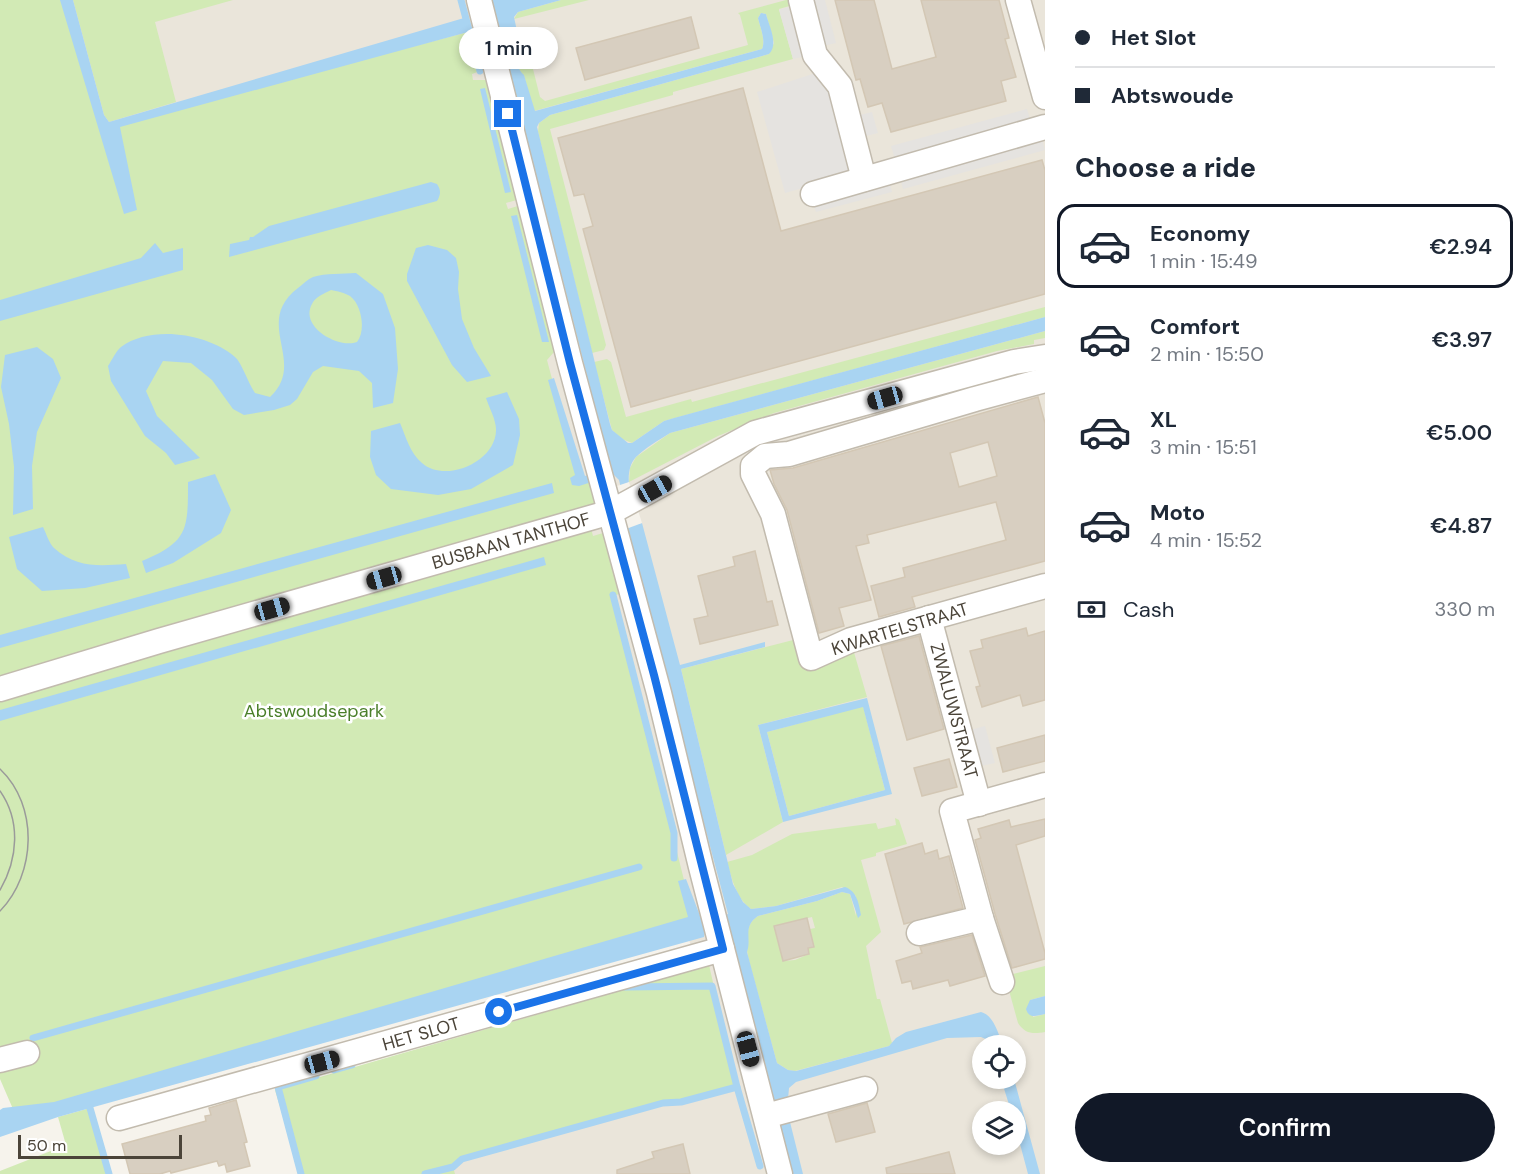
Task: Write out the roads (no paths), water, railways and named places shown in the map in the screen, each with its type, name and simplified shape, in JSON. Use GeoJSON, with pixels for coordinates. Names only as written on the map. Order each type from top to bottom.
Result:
{"type":"FeatureCollection","features":[{"type":"Feature","properties":{"kind":"street"},"geometry":{"type":"LineString","coordinates":[[480,0],[570,363],[600,474],[622,507],[718,932],[780,1174]]}},
{"type":"Feature","properties":{"kind":"street"},"geometry":{"type":"LineString","coordinates":[[801,0],[815,55],[840,86],[864,179]]}},
{"type":"Feature","properties":{"kind":"street"},"geometry":{"type":"LineString","coordinates":[[1018,0],[1045,97]]}},
{"type":"Feature","properties":{"kind":"street"},"geometry":{"type":"LineString","coordinates":[[813,194],[1045,127]]}},
{"type":"Feature","properties":{"kind":"street","name":"BUSBAAN TANTHOF"},"geometry":{"type":"LineString","coordinates":[[0,688],[622,507],[755,434],[1014,362],[1045,357]]}},
{"type":"Feature","properties":{"kind":"street","name":"KWARTELSTRAAT"},"geometry":{"type":"LineString","coordinates":[[1045,380],[789,454],[765,456],[753,466],[753,474],[773,514],[811,658],[851,640],[1045,586]]}},
{"type":"Feature","properties":{"kind":"street","name":"ZWALUWSTRAAT"},"geometry":{"type":"LineString","coordinates":[[929,618],[979,804]]}},
{"type":"Feature","properties":{"kind":"street"},"geometry":{"type":"LineString","coordinates":[[1002,982],[981,918],[952,811],[1045,785]]}},
{"type":"Feature","properties":{"kind":"street"},"geometry":{"type":"LineString","coordinates":[[919,933],[981,918]]}},
{"type":"Feature","properties":{"kind":"street","name":"HET SLOT"},"geometry":{"type":"LineString","coordinates":[[119,1118],[718,932]]}},
{"type":"Feature","properties":{"kind":"street"},"geometry":{"type":"LineString","coordinates":[[0,1060],[27,1053]]}},
{"type":"Feature","properties":{"kind":"street"},"geometry":{"type":"LineString","coordinates":[[766,1116],[865,1089]]}},
{"type":"Feature","properties":{"kind":"water"},"geometry":{"type":"Polygon","coordinates":[[[60,0],[73,0],[104,115],[109,122],[464,18],[468,32],[120,127],[137,210],[124,214],[60,0]]]}},
{"type":"Feature","properties":{"kind":"water"},"geometry":{"type":"Polygon","coordinates":[[[492,0],[561,0],[518,12],[514,17],[517,31],[515,35],[516,61],[524,75],[535,111],[762,49],[763,38],[758,18],[761,13],[766,14],[773,40],[769,54],[550,115],[537,127],[610,424],[612,430],[628,443],[632,443],[664,421],[1045,317],[1045,331],[670,433],[636,457],[629,472],[633,508],[638,524],[642,523],[680,665],[765,642],[765,647],[681,669],[733,884],[743,902],[751,909],[776,906],[845,887],[857,898],[861,915],[858,918],[850,894],[842,892],[758,916],[750,924],[747,952],[777,1063],[788,1070],[796,1071],[889,1046],[906,1032],[981,1012],[989,1017],[999,1035],[947,1038],[796,1082],[789,1088],[788,1099],[773,1103],[729,925],[705,931],[704,937],[58,1117],[0,1137],[0,1110],[3,1108],[54,1102],[688,917],[678,881],[686,879],[702,921],[728,914],[626,529],[630,527],[619,480],[614,475],[579,486],[572,485],[570,478],[575,475],[548,380],[554,378],[585,476],[612,468],[492,0]]]}},
{"type":"Feature","properties":{"kind":"water"},"geometry":{"type":"Polygon","coordinates":[[[485,88],[511,192],[505,193],[480,89],[485,88]]]}},
{"type":"Feature","properties":{"kind":"water"},"geometry":{"type":"Polygon","coordinates":[[[431,182],[437,184],[439,188],[440,194],[437,201],[229,257],[230,244],[249,240],[250,237],[269,226],[431,182]]]}},
{"type":"Feature","properties":{"kind":"water"},"geometry":{"type":"Polygon","coordinates":[[[517,215],[549,342],[542,342],[511,216],[517,215]]]}},
{"type":"Feature","properties":{"kind":"water"},"geometry":{"type":"Polygon","coordinates":[[[155,243],[163,253],[183,248],[183,270],[0,321],[0,300],[141,258],[155,243]]]}},
{"type":"Feature","properties":{"kind":"water"},"geometry":{"type":"Polygon","coordinates":[[[428,245],[447,250],[456,258],[462,319],[474,348],[491,376],[467,382],[452,365],[407,281],[407,274],[416,248],[428,245]]]}},
{"type":"Feature","properties":{"kind":"water"},"geometry":{"type":"Polygon","coordinates":[[[356,273],[383,294],[395,328],[398,369],[393,403],[373,408],[372,383],[359,371],[323,366],[313,372],[297,399],[290,405],[244,415],[233,409],[212,380],[191,363],[163,361],[146,391],[157,416],[200,458],[175,465],[166,453],[145,436],[111,381],[108,366],[121,347],[133,340],[148,336],[179,335],[210,342],[235,357],[255,393],[270,397],[280,384],[284,370],[279,329],[280,315],[285,301],[313,277],[356,273]],[[331,290],[313,302],[309,313],[311,321],[316,328],[331,339],[349,343],[357,342],[362,325],[357,305],[350,296],[331,290]]]}},
{"type":"Feature","properties":{"kind":"water"},"geometry":{"type":"Polygon","coordinates":[[[37,347],[53,359],[61,378],[37,432],[32,466],[33,509],[13,515],[14,467],[9,424],[1,387],[5,355],[37,347]]]}},
{"type":"Feature","properties":{"kind":"water"},"geometry":{"type":"Polygon","coordinates":[[[507,392],[519,419],[520,435],[513,465],[471,489],[438,495],[391,489],[376,475],[370,457],[371,431],[400,423],[414,454],[422,463],[432,469],[444,471],[468,466],[488,451],[494,441],[496,429],[494,418],[486,398],[507,392]]]}},
{"type":"Feature","properties":{"kind":"water"},"geometry":{"type":"Polygon","coordinates":[[[215,474],[231,510],[221,533],[173,563],[146,573],[142,561],[169,547],[182,532],[186,523],[188,482],[215,474]]]}},
{"type":"Feature","properties":{"kind":"water"},"geometry":{"type":"Polygon","coordinates":[[[552,483],[554,493],[0,648],[0,635],[552,483]]]}},
{"type":"Feature","properties":{"kind":"water"},"geometry":{"type":"Polygon","coordinates":[[[43,527],[52,546],[62,555],[88,564],[126,564],[130,578],[85,588],[42,591],[17,569],[9,537],[43,527]]]}},
{"type":"Feature","properties":{"kind":"water"},"geometry":{"type":"Polygon","coordinates":[[[544,557],[546,565],[0,721],[0,710],[544,557]]]}},
{"type":"Feature","properties":{"kind":"water"},"geometry":{"type":"Polygon","coordinates":[[[867,698],[892,794],[783,822],[758,725],[867,698]],[[863,707],[767,732],[789,816],[885,790],[863,707]]]}},
{"type":"Feature","properties":{"kind":"water"},"geometry":{"type":"Polygon","coordinates":[[[1045,996],[1045,1014],[1033,1016],[1029,1014],[1026,1009],[1030,1000],[1045,996]]]}},
{"type":"Feature","properties":{"kind":"water"},"geometry":{"type":"Polygon","coordinates":[[[1004,1089],[1017,1089],[1020,1101],[1008,1101],[1004,1089]]]}},
{"type":"Feature","properties":{"kind":"water"},"geometry":{"type":"Polygon","coordinates":[[[790,1122],[803,1174],[792,1174],[780,1124],[790,1122]]]}},
{"type":"Feature","properties":{"kind":"water"},"geometry":{"type":"Polygon","coordinates":[[[1026,1123],[1040,1174],[1028,1174],[1023,1155],[1026,1155],[1026,1123]]]}},
{"type":"Feature","properties":{"kind":"waterway"},"geometry":{"type":"LineString","coordinates":[[461,0],[480,71]]}},
{"type":"Feature","properties":{"kind":"waterway"},"geometry":{"type":"LineString","coordinates":[[613,595],[674,833],[674,858]]}},
{"type":"Feature","properties":{"kind":"waterway"},"geometry":{"type":"LineString","coordinates":[[33,1038],[639,867]]}},
{"type":"Feature","properties":{"kind":"waterway"},"geometry":{"type":"LineString","coordinates":[[425,1174],[453,1167],[462,1159],[663,1103],[681,1102],[737,1087],[712,986],[625,987]]}},
{"type":"Feature","properties":{"kind":"waterway"},"geometry":{"type":"LineString","coordinates":[[334,1070],[352,1065]]}},
{"type":"Feature","properties":{"kind":"waterway"},"geometry":{"type":"LineString","coordinates":[[301,1174],[278,1087],[316,1076]]}},
{"type":"Feature","properties":{"kind":"waterway"},"geometry":{"type":"LineString","coordinates":[[737,1087],[760,1166]]}},
{"type":"Feature","properties":{"kind":"waterway"},"geometry":{"type":"LineString","coordinates":[[90,1108],[109,1174]]}},
{"type":"Feature","properties":{"kind":"tram line"},"geometry":{"type":"LineString","coordinates":[[0,769],[13,784],[22,802],[27,820],[28,840],[21,878],[12,896],[0,911]]}},
{"type":"Feature","properties":{"kind":"tram line"},"geometry":{"type":"LineString","coordinates":[[0,791],[11,815],[15,840],[11,866],[0,890]]}},
{"type":"Feature","properties":{"kind":"park label","name":"Abtswoudsepark"},"geometry":{"type":"Point","coordinates":[314,711]}}]}
